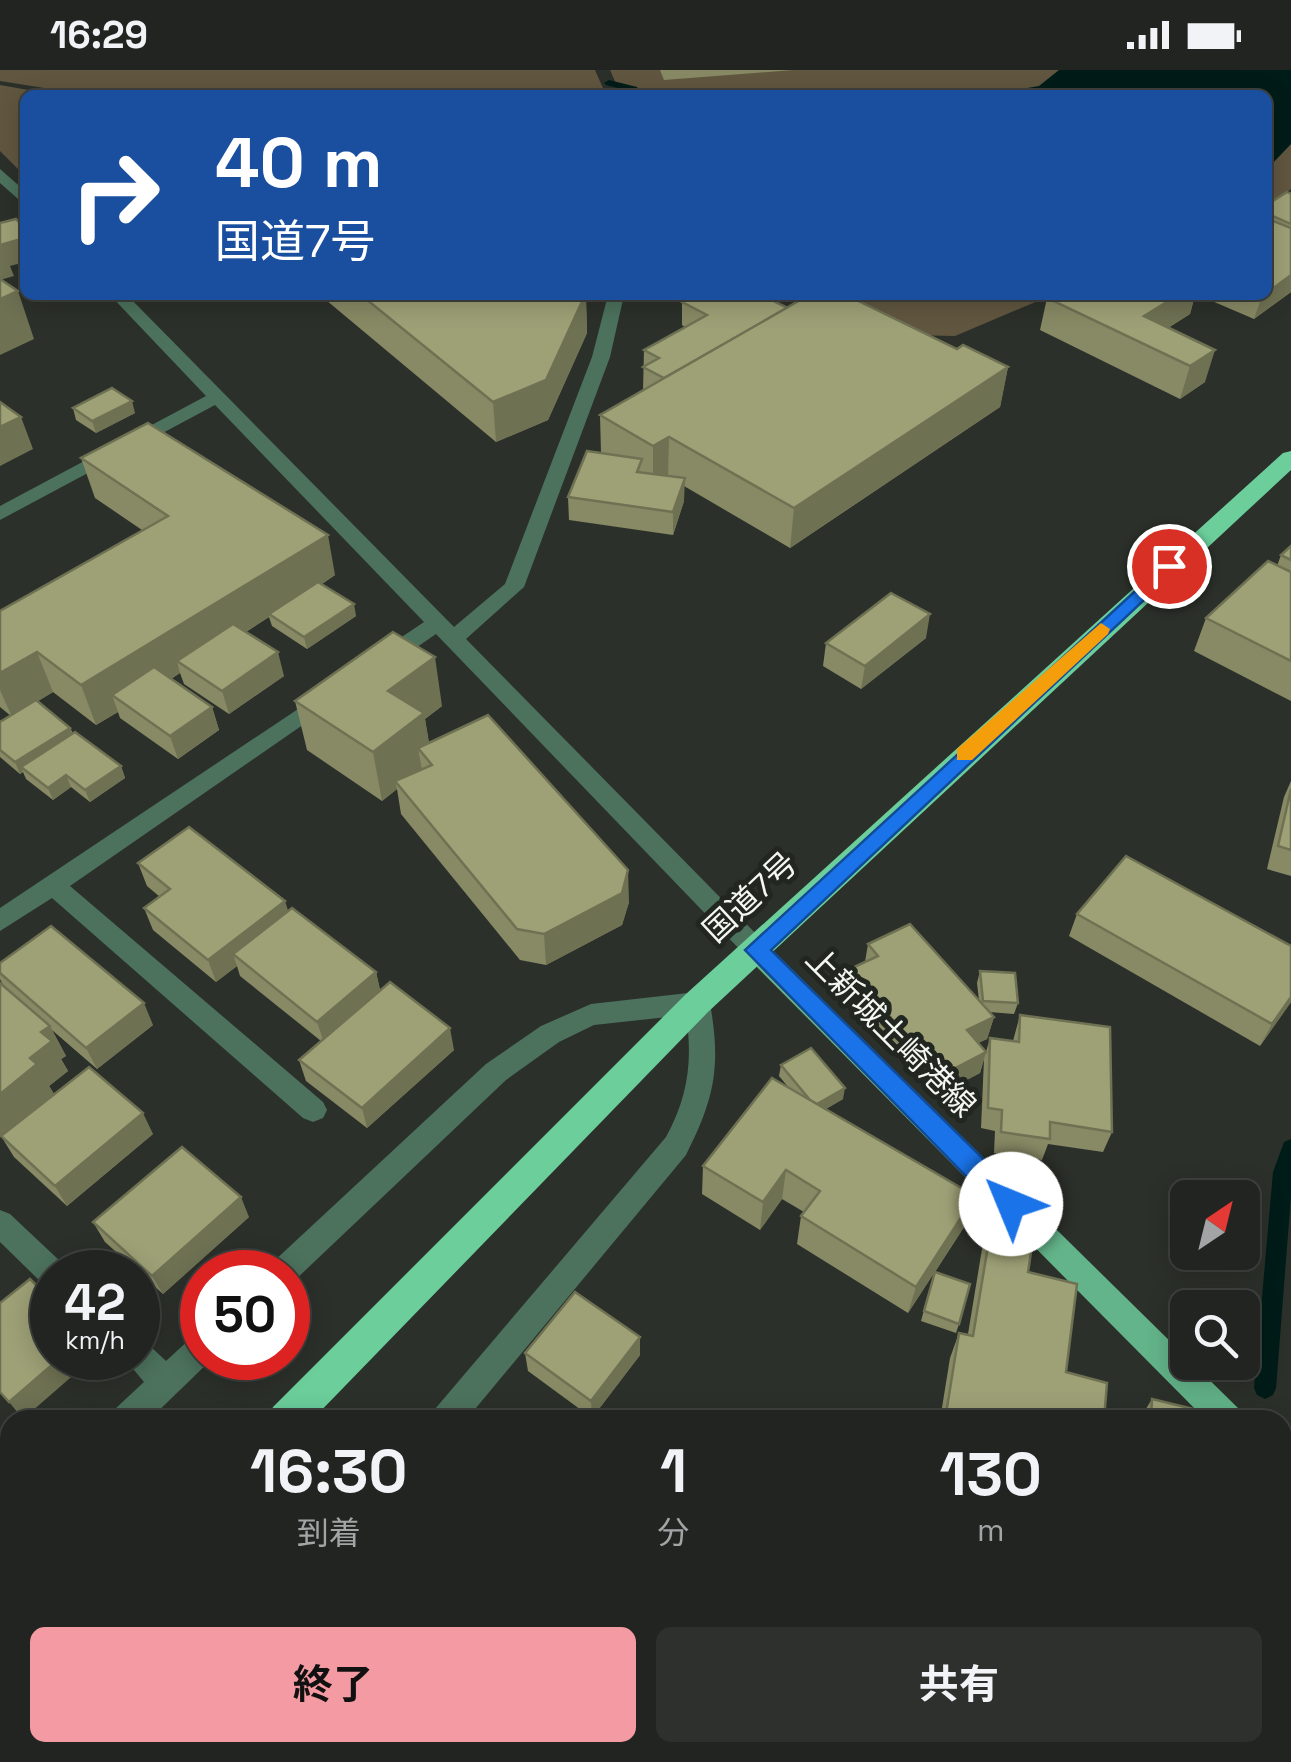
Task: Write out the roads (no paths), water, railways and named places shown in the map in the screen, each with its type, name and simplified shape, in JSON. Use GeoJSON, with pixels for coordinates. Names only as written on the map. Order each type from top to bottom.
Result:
{"type":"FeatureCollection","features":[{"type":"Feature","properties":{"kind":"highway","name":"国道7号"},"geometry":{"type":"LineString","coordinates":[[296,1410],[697,1003],[1291,458]]}},
{"type":"Feature","properties":{"kind":"main road","name":"上新城土崎港線"},"geometry":{"type":"LineString","coordinates":[[756,950],[1218,1410]]}},
{"type":"Feature","properties":{"kind":"street"},"geometry":{"type":"LineString","coordinates":[[0,174],[20,195]]}},
{"type":"Feature","properties":{"kind":"street"},"geometry":{"type":"LineString","coordinates":[[123,300],[756,950]]}},
{"type":"Feature","properties":{"kind":"street"},"geometry":{"type":"LineString","coordinates":[[0,921],[350,682],[445,631],[514,587],[601,357],[615,300]]}},
{"type":"Feature","properties":{"kind":"street"},"geometry":{"type":"LineString","coordinates":[[0,514],[216,397]]}},
{"type":"Feature","properties":{"kind":"street"},"geometry":{"type":"LineString","coordinates":[[53,885],[314,1110]]}},
{"type":"Feature","properties":{"kind":"street"},"geometry":{"type":"LineString","coordinates":[[306,1250],[496,1072],[550,1034],[590,1015],[697,1003],[706,1070],[699,1105],[676,1146],[454,1410]]}},
{"type":"Feature","properties":{"kind":"street"},"geometry":{"type":"LineString","coordinates":[[0,1223],[30,1252]]}},
{"type":"Feature","properties":{"kind":"street"},"geometry":{"type":"LineString","coordinates":[[137,1410],[180,1369]]}},
{"type":"Feature","properties":{"kind":"street"},"geometry":{"type":"LineString","coordinates":[[160,1376],[166,1382]]}},
{"type":"Feature","properties":{"kind":"water"},"geometry":{"type":"Polygon","coordinates":[[[1059,70],[1291,70],[1291,144],[1272,164],[1272,90],[1016,90],[1039,86],[1059,70]]]}},
{"type":"Feature","properties":{"kind":"waterway"},"geometry":{"type":"LineString","coordinates":[[609,83],[633,89]]}},
{"type":"Feature","properties":{"kind":"waterway"},"geometry":{"type":"LineString","coordinates":[[1265,1388],[1283,1172],[1291,1148]]}}]}
